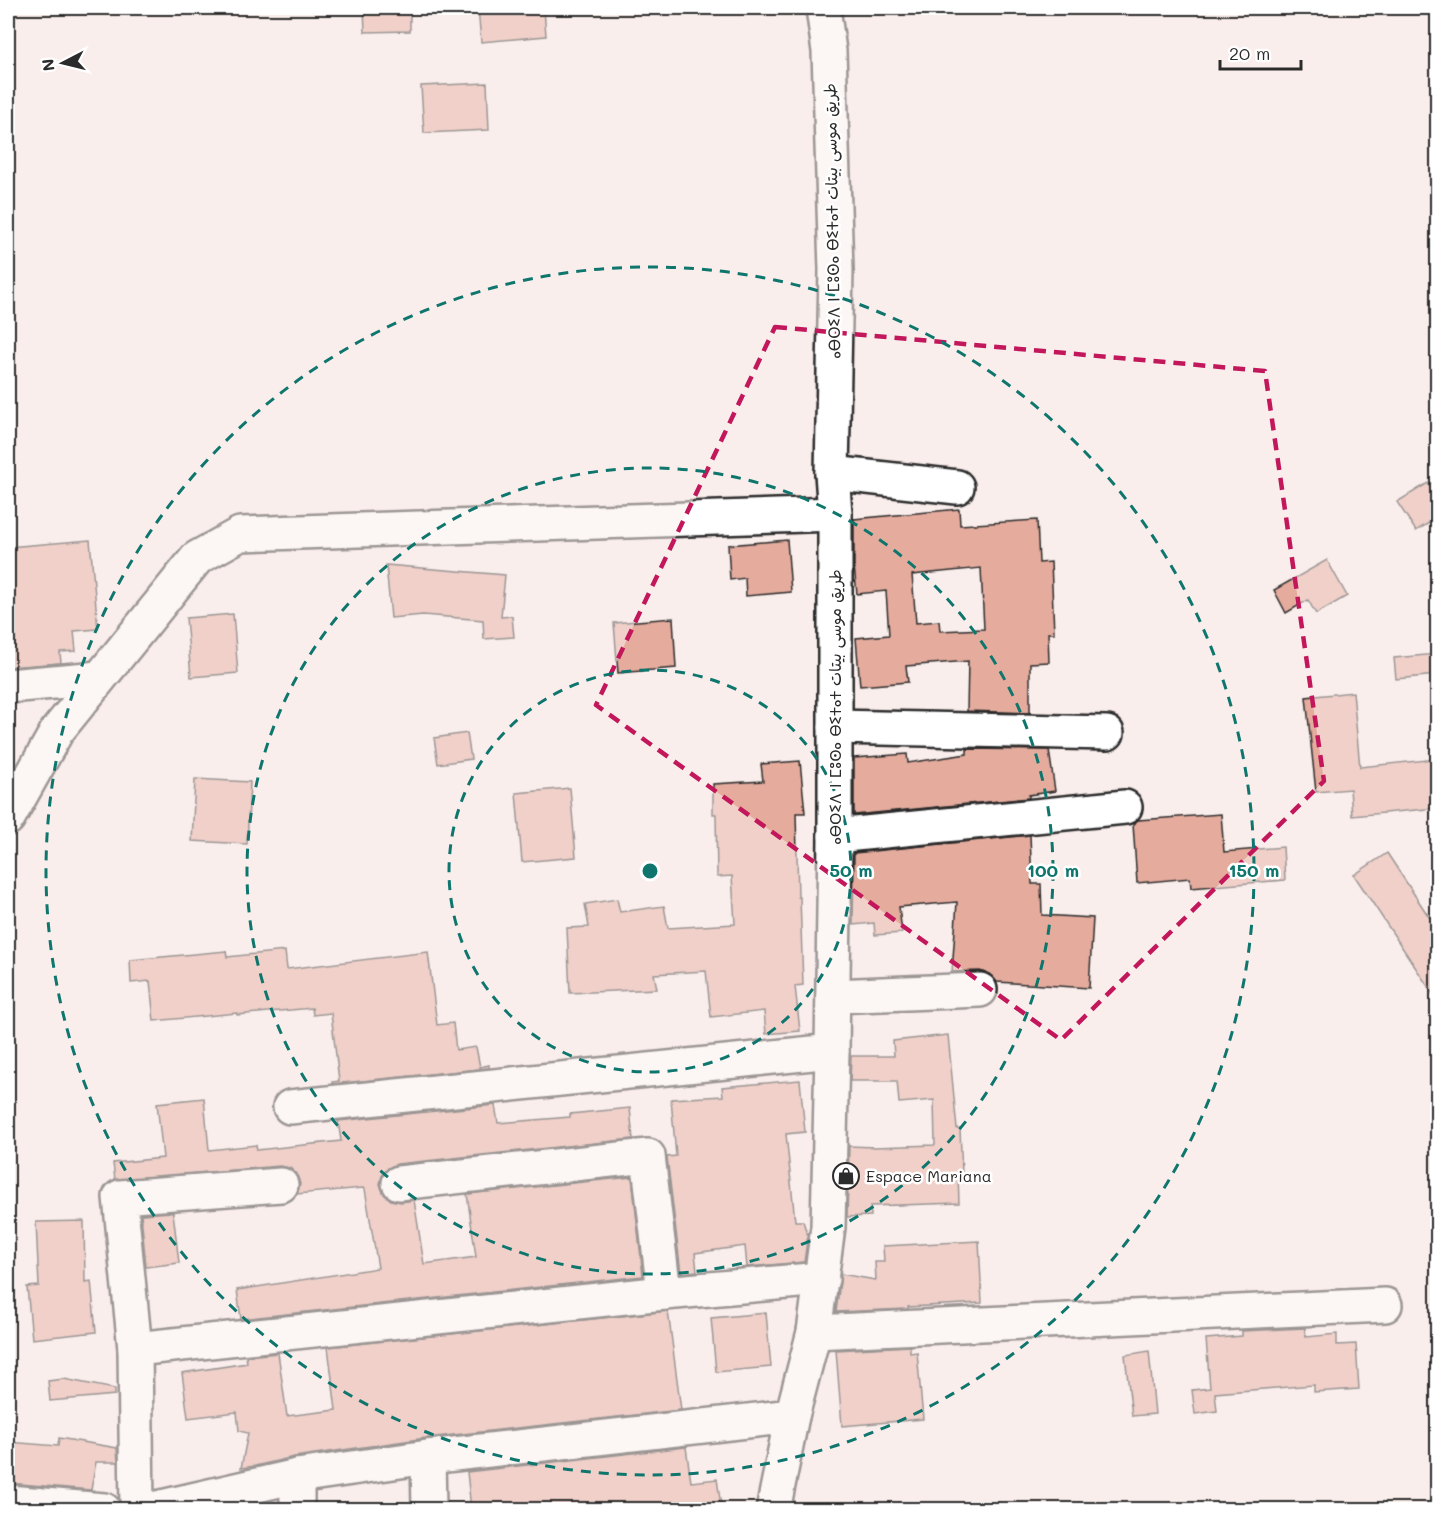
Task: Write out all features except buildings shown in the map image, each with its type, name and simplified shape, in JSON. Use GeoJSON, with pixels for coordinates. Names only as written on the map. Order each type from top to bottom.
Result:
{"type":"FeatureCollection","features":[{"type":"Feature","properties":{"kind":"street","name":"ⴰⴱⵔⵉⴷ ⵏ ⵎⵓⵙⴰ ⴱⵉⵜⴰⵜ طريق موسى بيتات"},"geometry":{"type":"LineString","coordinates":[[768,1509],[814,1332],[828,1227],[835,836],[835,514],[832,473],[836,270],[829,51],[823,8]]}},
{"type":"Feature","properties":{"kind":"street"},"geometry":{"type":"LineString","coordinates":[[832,473],[957,487]]}},
{"type":"Feature","properties":{"kind":"street"},"geometry":{"type":"LineString","coordinates":[[8,818],[57,731],[197,558],[240,534],[835,514]]}},
{"type":"Feature","properties":{"kind":"street"},"geometry":{"type":"LineString","coordinates":[[8,686],[99,678]]}},
{"type":"Feature","properties":{"kind":"street"},"geometry":{"type":"LineString","coordinates":[[835,727],[1107,733]]}},
{"type":"Feature","properties":{"kind":"street"},"geometry":{"type":"LineString","coordinates":[[835,836],[1125,807]]}},
{"type":"Feature","properties":{"kind":"street"},"geometry":{"type":"LineString","coordinates":[[833,996],[980,990]]}},
{"type":"Feature","properties":{"kind":"street"},"geometry":{"type":"LineString","coordinates":[[290,1107],[832,1051]]}},
{"type":"Feature","properties":{"kind":"street"},"geometry":{"type":"LineString","coordinates":[[399,1183],[648,1156],[664,1293]]}},
{"type":"Feature","properties":{"kind":"street"},"geometry":{"type":"LineString","coordinates":[[137,1509],[135,1350],[120,1197],[281,1185]]}},
{"type":"Feature","properties":{"kind":"street"},"geometry":{"type":"LineString","coordinates":[[135,1350],[664,1293],[822,1279]]}},
{"type":"Feature","properties":{"kind":"street"},"geometry":{"type":"LineString","coordinates":[[814,1332],[1385,1305]]}},
{"type":"Feature","properties":{"kind":"street"},"geometry":{"type":"LineString","coordinates":[[148,1509],[297,1476],[428,1457],[792,1416]]}},
{"type":"Feature","properties":{"kind":"street"},"geometry":{"type":"LineString","coordinates":[[428,1457],[429,1509]]}},
{"type":"Feature","properties":{"kind":"street"},"geometry":{"type":"LineString","coordinates":[[297,1476],[297,1509]]}},
{"type":"Feature","properties":{"kind":"street"},"geometry":{"type":"LineString","coordinates":[[8,1502],[104,1509]]}},
{"type":"Feature","properties":{"kind":"highlighted area"},"geometry":{"type":"Polygon","coordinates":[[[775,327],[1265,371],[1324,781],[1061,1040],[596,705],[775,327]]]}},
{"type":"Feature","properties":{"kind":"place","name":"Espace Mariana"},"geometry":{"type":"Point","coordinates":[846,1176]}}]}
